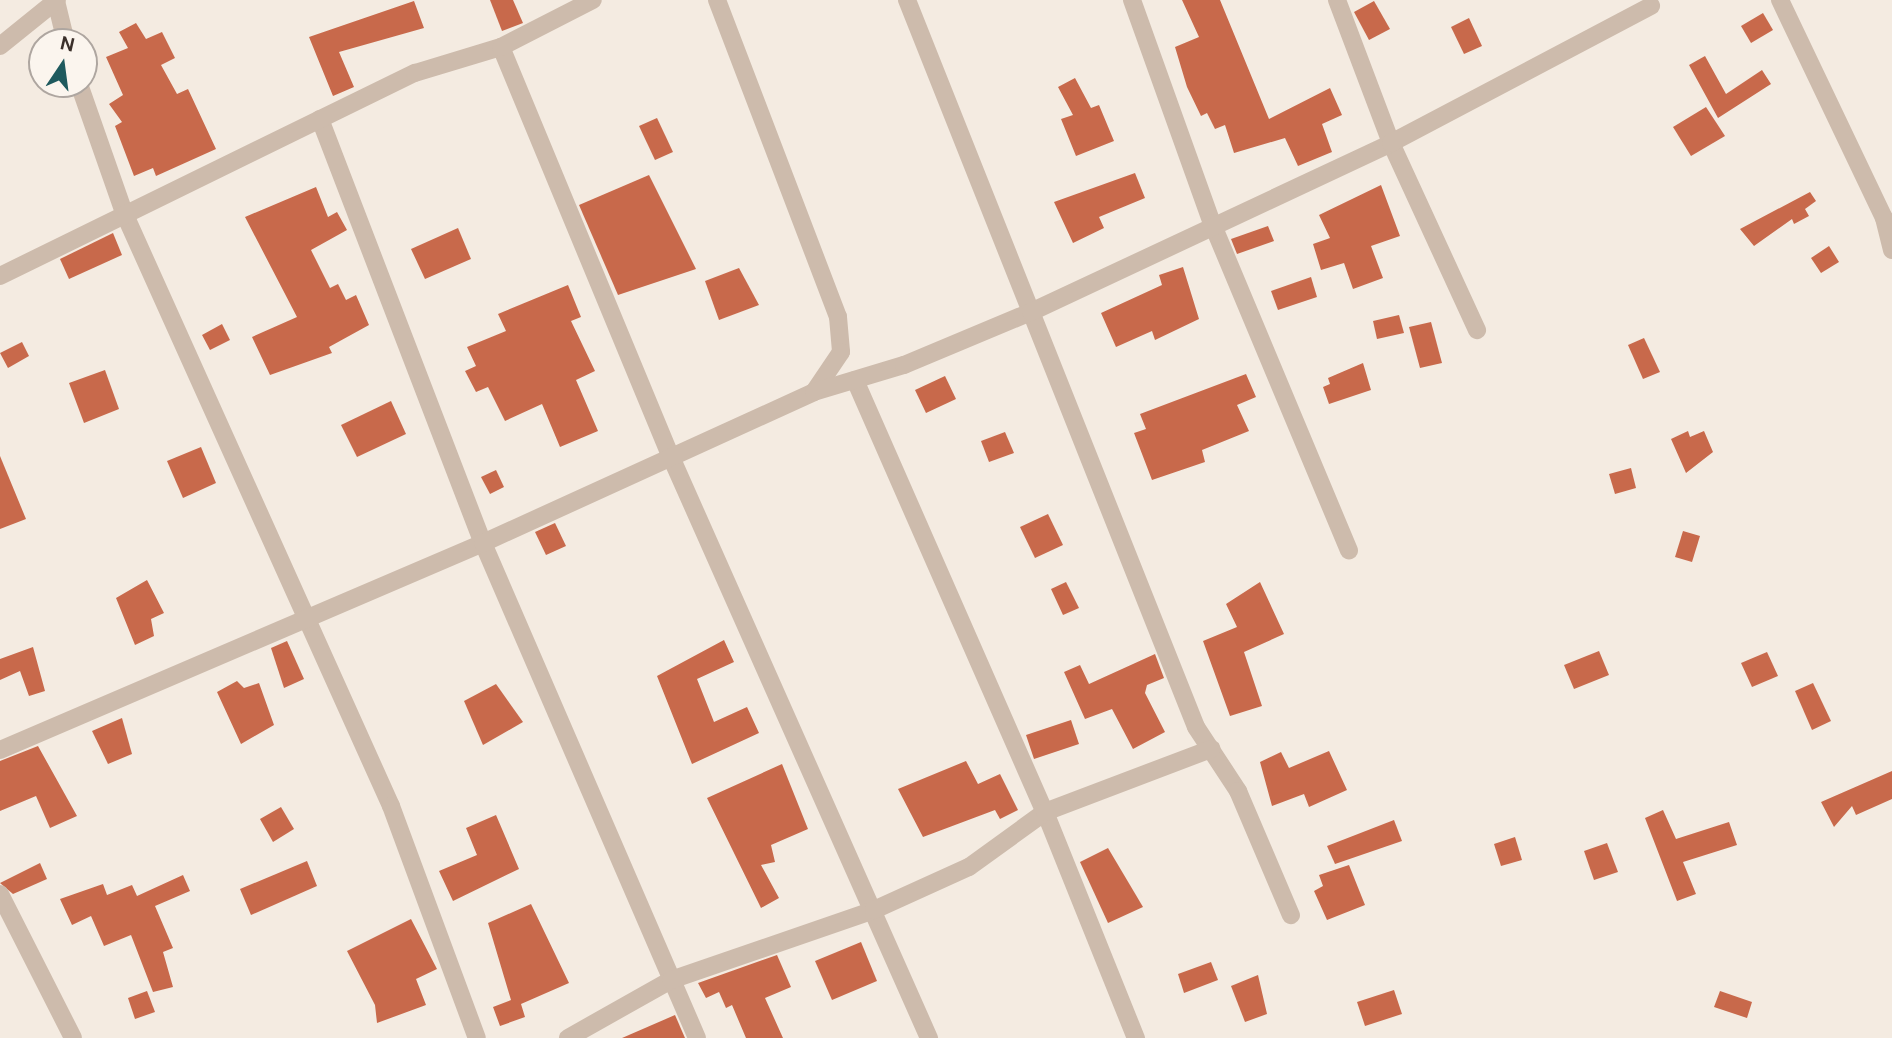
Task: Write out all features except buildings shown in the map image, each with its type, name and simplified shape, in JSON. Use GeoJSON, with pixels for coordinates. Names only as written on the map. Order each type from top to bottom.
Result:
{"type":"FeatureCollection","features":[{"type":"Feature","properties":{"kind":"street"},"geometry":{"type":"LineString","coordinates":[[0,46],[56,0],[63,28]]}},
{"type":"Feature","properties":{"kind":"street"},"geometry":{"type":"LineString","coordinates":[[0,275],[415,73],[501,47],[593,0]]}},
{"type":"Feature","properties":{"kind":"street"},"geometry":{"type":"LineString","coordinates":[[717,0],[838,317],[841,352],[814,392]]}},
{"type":"Feature","properties":{"kind":"street"},"geometry":{"type":"LineString","coordinates":[[907,0],[1196,727],[1238,790],[1291,915]]}},
{"type":"Feature","properties":{"kind":"street"},"geometry":{"type":"LineString","coordinates":[[1132,0],[1212,223],[1349,550]]}},
{"type":"Feature","properties":{"kind":"street"},"geometry":{"type":"LineString","coordinates":[[1337,0],[1391,144],[1477,330]]}},
{"type":"Feature","properties":{"kind":"street"},"geometry":{"type":"LineString","coordinates":[[1780,0],[1884,218],[1892,250]]}},
{"type":"Feature","properties":{"kind":"street"},"geometry":{"type":"LineString","coordinates":[[0,750],[305,614],[483,543],[814,392],[855,380],[1031,312],[1212,223],[1391,144],[1651,6]]}},
{"type":"Feature","properties":{"kind":"street"},"geometry":{"type":"LineString","coordinates":[[501,47],[671,457],[929,1038]]}},
{"type":"Feature","properties":{"kind":"street"},"geometry":{"type":"LineString","coordinates":[[84,98],[125,215],[390,806],[477,1038]]}},
{"type":"Feature","properties":{"kind":"street"},"geometry":{"type":"LineString","coordinates":[[320,119],[483,543],[696,1038]]}},
{"type":"Feature","properties":{"kind":"street"},"geometry":{"type":"LineString","coordinates":[[855,380],[1045,812],[1136,1038]]}},
{"type":"Feature","properties":{"kind":"street"},"geometry":{"type":"LineString","coordinates":[[568,1038],[671,980],[874,910],[969,867],[1045,812],[1211,749]]}},
{"type":"Feature","properties":{"kind":"street"},"geometry":{"type":"LineString","coordinates":[[0,894],[73,1038]]}}]}
